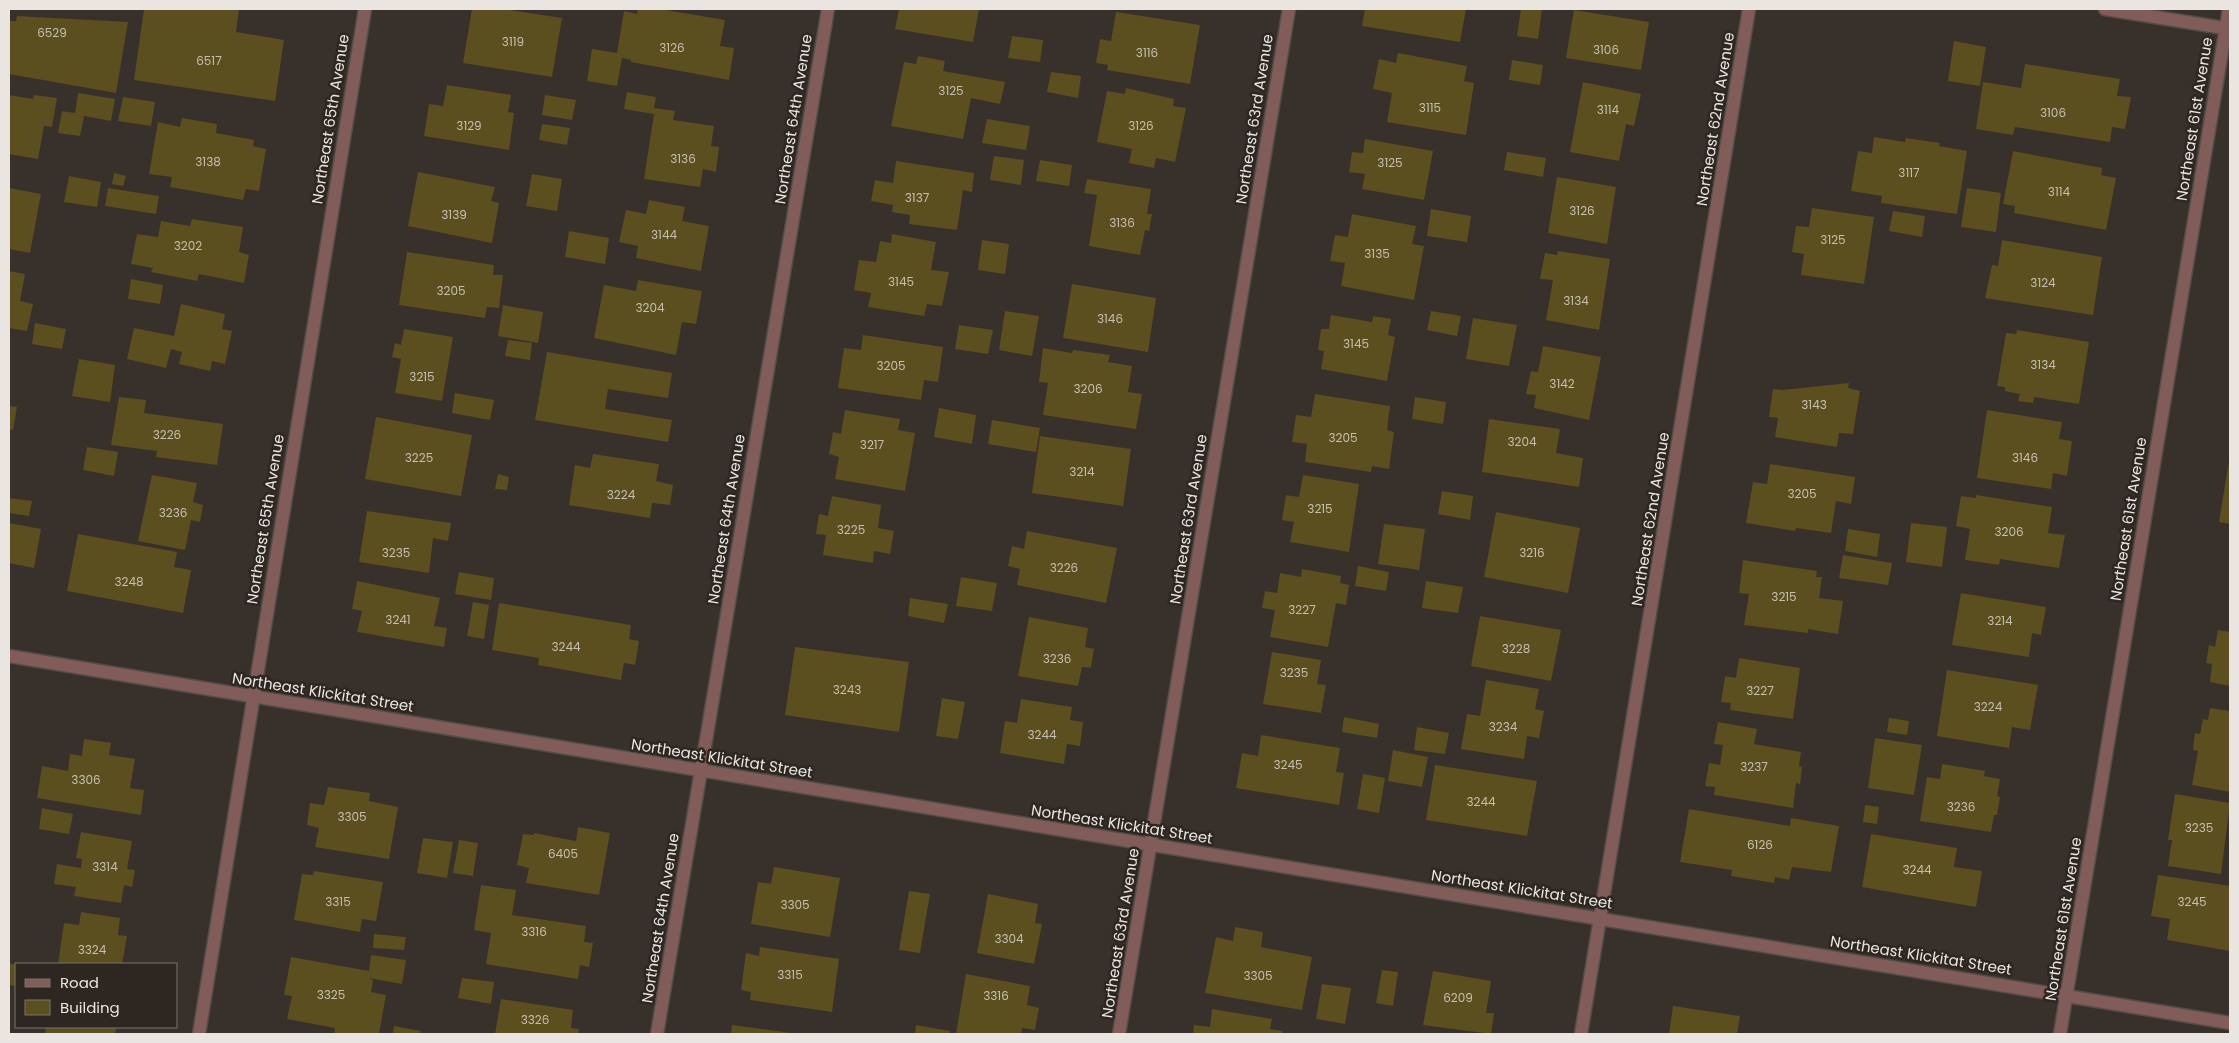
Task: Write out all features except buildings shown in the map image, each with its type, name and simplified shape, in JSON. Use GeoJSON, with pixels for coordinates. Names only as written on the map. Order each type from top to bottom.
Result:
{"type":"FeatureCollection","features":[{"type":"Feature","properties":{"kind":"street","name":"Northeast 65th Avenue"},"geometry":{"type":"LineString","coordinates":[[198,1034],[365,9]]}},
{"type":"Feature","properties":{"kind":"street","name":"Northeast 64th Avenue"},"geometry":{"type":"LineString","coordinates":[[658,1034],[700,771],[828,9]]}},
{"type":"Feature","properties":{"kind":"street","name":"Northeast 63rd Avenue"},"geometry":{"type":"LineString","coordinates":[[1119,1034],[1289,9]]}},
{"type":"Feature","properties":{"kind":"street","name":"Northeast 62nd Avenue"},"geometry":{"type":"LineString","coordinates":[[1582,1034],[1749,9]]}},
{"type":"Feature","properties":{"kind":"street"},"geometry":{"type":"LineString","coordinates":[[2105,9],[2228,29]]}},
{"type":"Feature","properties":{"kind":"street","name":"Northeast 61st Avenue"},"geometry":{"type":"LineString","coordinates":[[2060,1034],[2228,29],[2229,9]]}},
{"type":"Feature","properties":{"kind":"street","name":"Northeast Klickitat Street"},"geometry":{"type":"LineString","coordinates":[[9,656],[2230,1023]]}}]}
